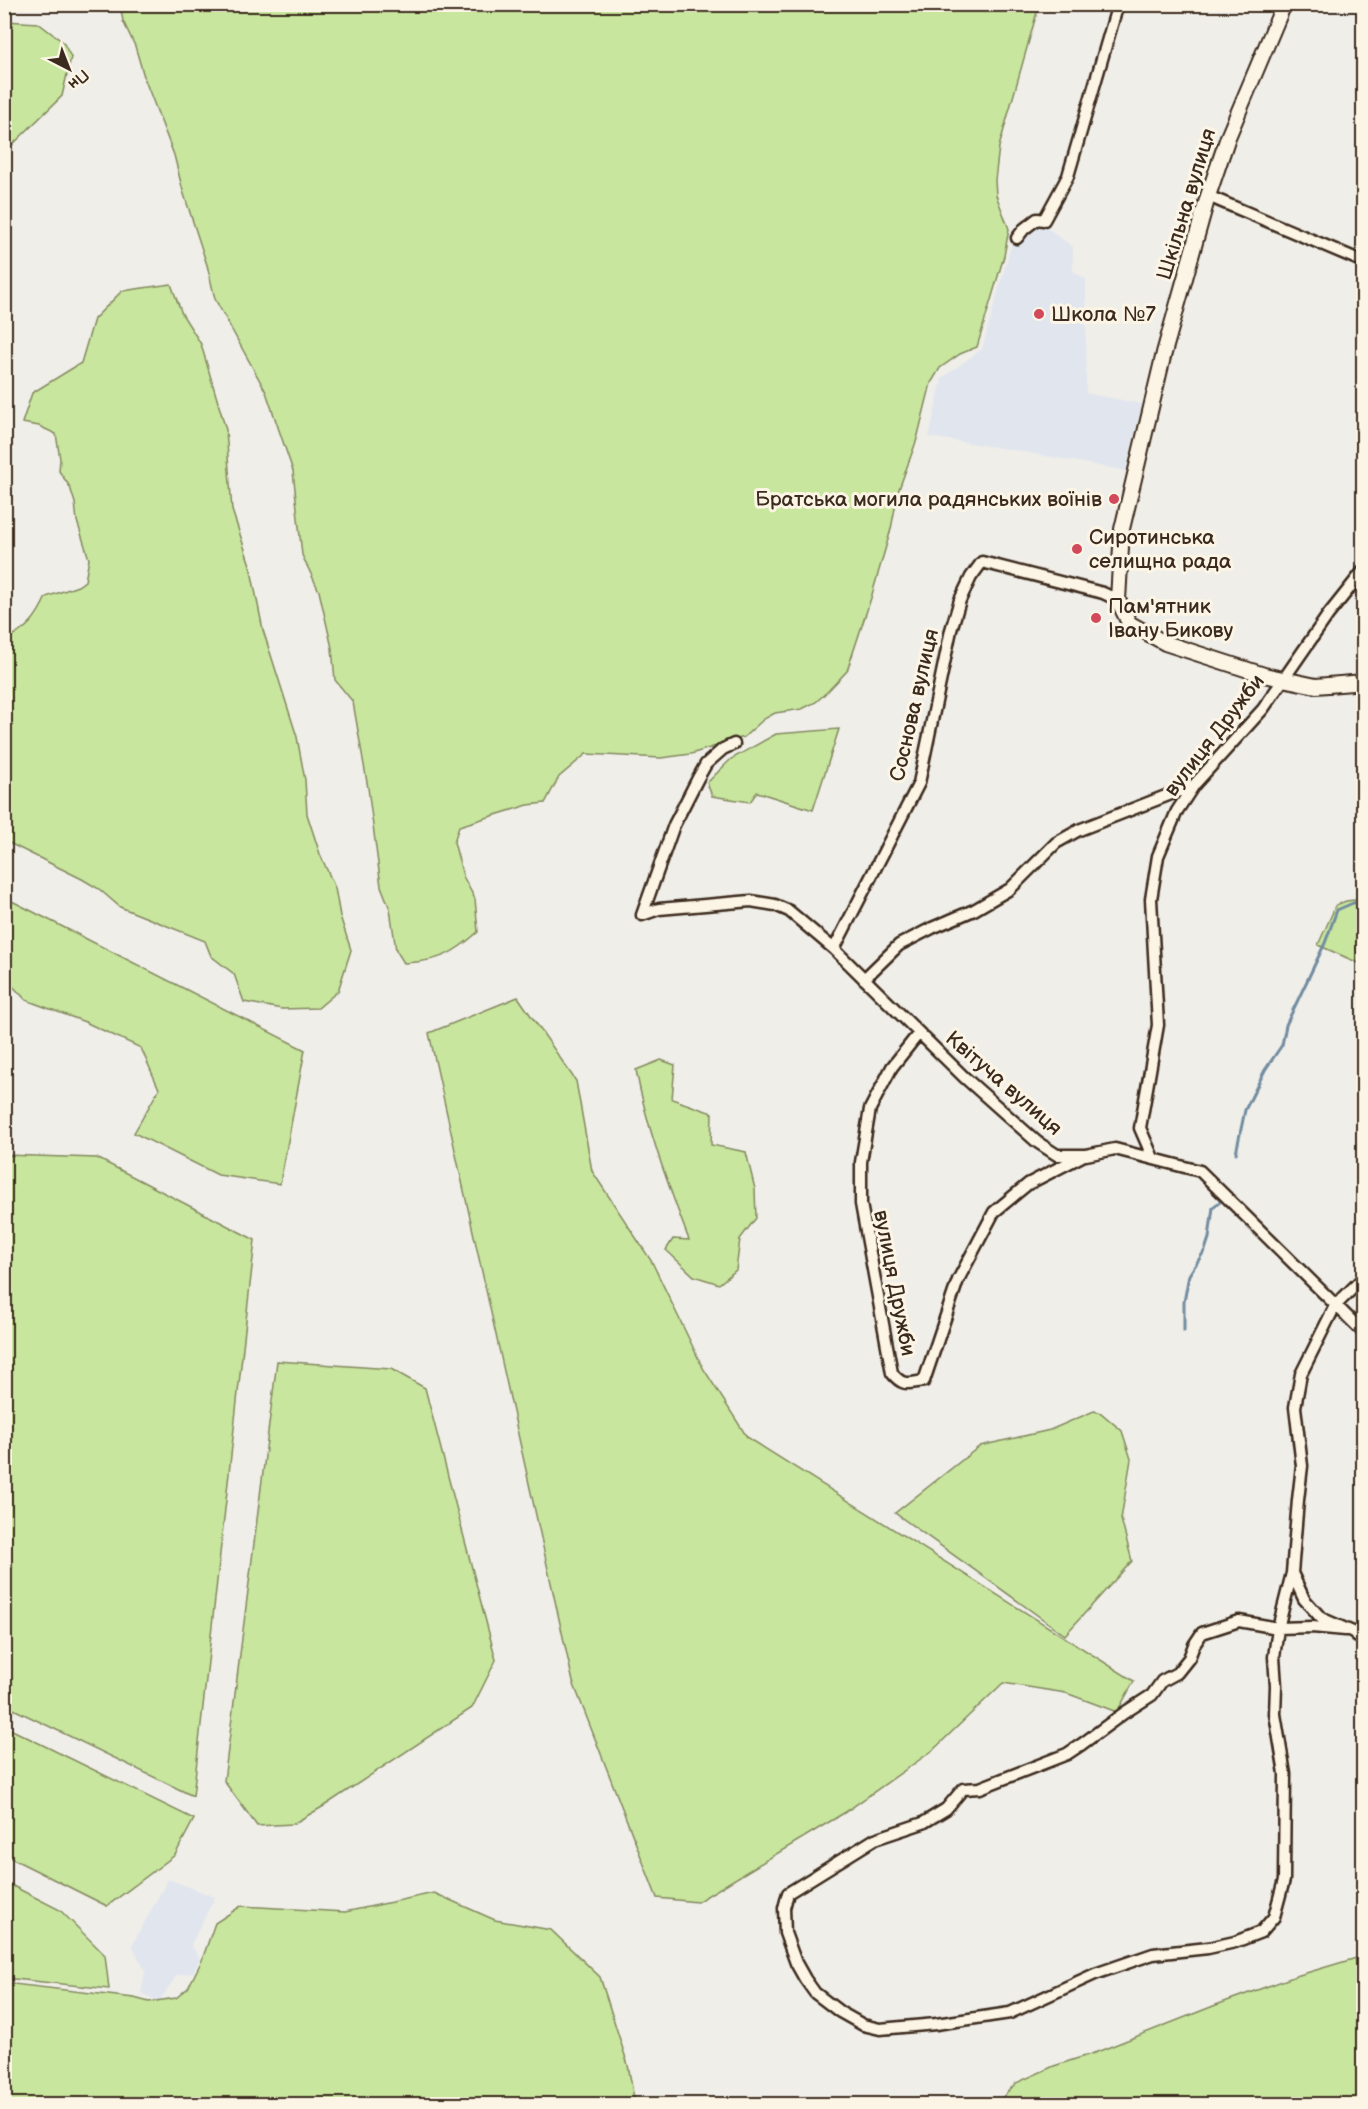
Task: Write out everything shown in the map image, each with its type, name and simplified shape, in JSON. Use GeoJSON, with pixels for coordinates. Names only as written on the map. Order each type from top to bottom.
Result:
{"type":"FeatureCollection","features":[{"type":"Feature","properties":{"kind":"street"},"geometry":{"type":"LineString","coordinates":[[1017,238],[1037,219],[1044,220],[1068,176],[1118,4]]}},
{"type":"Feature","properties":{"kind":"street","name":"Шкільна вулиця"},"geometry":{"type":"LineString","coordinates":[[1118,600],[1122,529],[1164,353],[1208,196],[1228,137],[1284,4]]}},
{"type":"Feature","properties":{"kind":"street"},"geometry":{"type":"LineString","coordinates":[[1208,196],[1364,262]]}},
{"type":"Feature","properties":{"kind":"street","name":"Соснова вулиця"},"geometry":{"type":"LineString","coordinates":[[834,949],[919,783],[951,630],[964,592],[982,562],[1103,593],[1118,600]]}},
{"type":"Feature","properties":{"kind":"street","name":"вулиця Дружби"},"geometry":{"type":"LineString","coordinates":[[1153,1158],[1140,1128],[1158,1025],[1151,899],[1158,856],[1178,811],[1194,785],[1263,709],[1328,615],[1364,570]]}},
{"type":"Feature","properties":{"kind":"street"},"geometry":{"type":"LineString","coordinates":[[1118,600],[1128,623],[1165,643],[1264,675],[1316,686],[1364,682]]}},
{"type":"Feature","properties":{"kind":"street","name":"Квітуча вулиця"},"geometry":{"type":"LineString","coordinates":[[734,744],[723,749],[706,764],[698,778],[674,825],[642,915],[659,909],[705,904],[762,902],[789,911],[834,949],[964,1077],[1037,1142],[1057,1155],[1083,1155],[1115,1149],[1200,1171],[1364,1333]]}},
{"type":"Feature","properties":{"kind":"street"},"geometry":{"type":"LineString","coordinates":[[864,979],[899,945],[974,910],[1010,889],[1056,843],[1088,826],[1194,785]]}},
{"type":"Feature","properties":{"kind":"street","name":"вулиця Дружби"},"geometry":{"type":"LineString","coordinates":[[919,1033],[892,1067],[870,1109],[861,1162],[861,1204],[892,1373],[899,1381],[908,1384],[924,1381],[958,1280],[994,1212],[1028,1184],[1083,1155]]}},
{"type":"Feature","properties":{"kind":"street"},"geometry":{"type":"LineString","coordinates":[[1346,1630],[1312,1627],[1278,1628],[1239,1621],[1202,1633],[1189,1658],[1177,1673],[1162,1681],[1152,1695],[1067,1754],[980,1788],[963,1789],[946,1809],[923,1823],[874,1839],[788,1893],[783,1908],[786,1933],[796,1963],[805,1979],[815,1993],[840,2012],[863,2025],[880,2029],[936,2024],[1010,2013],[1095,1974],[1153,1954],[1208,1948],[1235,1942],[1261,1932],[1274,1917],[1284,1880],[1285,1774],[1275,1714],[1274,1657],[1278,1628],[1292,1573],[1302,1466],[1295,1407],[1301,1374],[1335,1305],[1364,1277]]}},
{"type":"Feature","properties":{"kind":"street"},"geometry":{"type":"LineString","coordinates":[[1292,1573],[1304,1599],[1321,1618],[1353,1632],[1364,1641]]}},
{"type":"Feature","properties":{"kind":"shaded area","name":"Школа №7"},"geometry":{"type":"Polygon","coordinates":[[[1017,224],[1046,227],[1073,247],[1073,271],[1086,279],[1086,393],[1142,404],[1126,471],[929,437],[942,378],[982,349],[1017,224]]]}},
{"type":"Feature","properties":{"kind":"shaded area"},"geometry":{"type":"Polygon","coordinates":[[[168,1879],[215,1897],[191,1945],[200,1959],[193,1973],[177,1975],[159,2002],[141,1993],[145,1971],[132,1945],[168,1879]]]}},
{"type":"Feature","properties":{"kind":"green space"},"geometry":{"type":"Polygon","coordinates":[[[120,5],[1039,5],[999,147],[995,180],[996,195],[1009,229],[1004,256],[977,347],[960,354],[940,368],[931,383],[917,439],[898,492],[891,529],[871,598],[847,671],[816,702],[802,709],[775,713],[764,719],[744,737],[691,754],[661,758],[586,754],[559,777],[545,803],[528,805],[459,826],[454,842],[463,876],[475,899],[478,932],[452,951],[427,961],[404,963],[396,950],[390,909],[381,886],[368,788],[353,702],[335,680],[332,648],[319,591],[302,555],[293,471],[266,392],[215,299],[174,155],[145,80],[135,46],[123,21],[120,5]]]}},
{"type":"Feature","properties":{"kind":"green space"},"geometry":{"type":"Polygon","coordinates":[[[5,21],[38,23],[63,42],[71,57],[62,96],[5,152],[5,21]]]}},
{"type":"Feature","properties":{"kind":"green space"},"geometry":{"type":"Polygon","coordinates":[[[171,284],[182,314],[201,344],[226,430],[232,510],[250,565],[263,630],[297,737],[305,780],[307,814],[320,854],[335,888],[340,916],[351,950],[338,991],[318,1008],[282,1009],[244,1002],[234,974],[211,956],[205,941],[120,907],[99,889],[82,879],[5,841],[5,639],[19,632],[30,622],[46,597],[78,586],[85,581],[89,559],[77,521],[70,487],[59,471],[60,459],[56,434],[39,426],[22,423],[32,393],[81,363],[94,319],[122,291],[171,284]]]}},
{"type":"Feature","properties":{"kind":"green space"},"geometry":{"type":"Polygon","coordinates":[[[839,729],[813,810],[757,792],[750,802],[712,796],[707,783],[731,759],[776,734],[839,729]]]}},
{"type":"Feature","properties":{"kind":"green space"},"geometry":{"type":"Polygon","coordinates":[[[4,897],[305,1050],[280,1184],[218,1175],[134,1133],[159,1089],[141,1048],[85,1022],[26,1000],[5,978],[4,897]]]}},
{"type":"Feature","properties":{"kind":"green space"},"geometry":{"type":"Polygon","coordinates":[[[1364,899],[1363,965],[1318,945],[1336,905],[1346,901],[1364,899]]]}},
{"type":"Feature","properties":{"kind":"green space"},"geometry":{"type":"Polygon","coordinates":[[[518,997],[576,1081],[592,1171],[652,1262],[703,1368],[747,1437],[1134,1681],[1117,1712],[1066,1693],[1003,1683],[932,1751],[844,1813],[697,1902],[657,1898],[573,1682],[429,1033],[518,997]]]}},
{"type":"Feature","properties":{"kind":"green space"},"geometry":{"type":"Polygon","coordinates":[[[661,1060],[675,1065],[672,1099],[712,1113],[711,1145],[746,1152],[755,1189],[756,1218],[740,1239],[736,1270],[719,1284],[694,1276],[666,1250],[673,1239],[689,1240],[652,1135],[636,1070],[661,1060]]]}},
{"type":"Feature","properties":{"kind":"green space"},"geometry":{"type":"Polygon","coordinates":[[[4,1155],[97,1158],[255,1240],[193,1796],[5,1705],[4,1155]]]}},
{"type":"Feature","properties":{"kind":"green space"},"geometry":{"type":"Polygon","coordinates":[[[277,1361],[391,1369],[425,1388],[496,1660],[472,1708],[293,1824],[257,1826],[224,1781],[277,1361]]]}},
{"type":"Feature","properties":{"kind":"green space"},"geometry":{"type":"Polygon","coordinates":[[[1094,1411],[1101,1413],[1122,1431],[1131,1459],[1121,1519],[1132,1561],[1065,1635],[895,1513],[980,1446],[1050,1430],[1094,1411]]]}},
{"type":"Feature","properties":{"kind":"green space"},"geometry":{"type":"Polygon","coordinates":[[[4,1726],[194,1819],[175,1855],[107,1906],[5,1855],[4,1726]]]}},
{"type":"Feature","properties":{"kind":"green space"},"geometry":{"type":"Polygon","coordinates":[[[5,1882],[60,1910],[105,1955],[109,1989],[5,1978],[5,1882]]]}},
{"type":"Feature","properties":{"kind":"green space"},"geometry":{"type":"Polygon","coordinates":[[[434,1893],[495,1920],[551,1930],[600,1977],[628,2065],[635,2104],[5,2104],[5,1983],[134,1998],[149,2002],[176,1998],[188,1988],[202,1960],[215,1923],[241,1906],[345,1912],[434,1893]]]}},
{"type":"Feature","properties":{"kind":"green space"},"geometry":{"type":"Polygon","coordinates":[[[1363,1956],[1363,2104],[996,2104],[1016,2083],[1054,2066],[1097,2052],[1296,1976],[1363,1956]]]}},
{"type":"Feature","properties":{"kind":"waterway"},"geometry":{"type":"LineString","coordinates":[[1236,1153],[1245,1110],[1265,1070],[1282,1045],[1286,1025],[1325,943],[1337,910],[1353,903],[1364,902]]}},
{"type":"Feature","properties":{"kind":"waterway"},"geometry":{"type":"LineString","coordinates":[[1184,1331],[1184,1302],[1189,1275],[1205,1250],[1213,1207],[1220,1202]]}},
{"type":"Feature","properties":{"kind":"place","name":"Школа №7"},"geometry":{"type":"Point","coordinates":[1039,314]}},
{"type":"Feature","properties":{"kind":"place","name":"Братська могила радянських воїнів"},"geometry":{"type":"Point","coordinates":[1114,499]}},
{"type":"Feature","properties":{"kind":"place","name":"Сиротинська селищна рада"},"geometry":{"type":"Point","coordinates":[1077,549]}},
{"type":"Feature","properties":{"kind":"place","name":"Пам'ятник Івану Бикову"},"geometry":{"type":"Point","coordinates":[1096,618]}}]}
